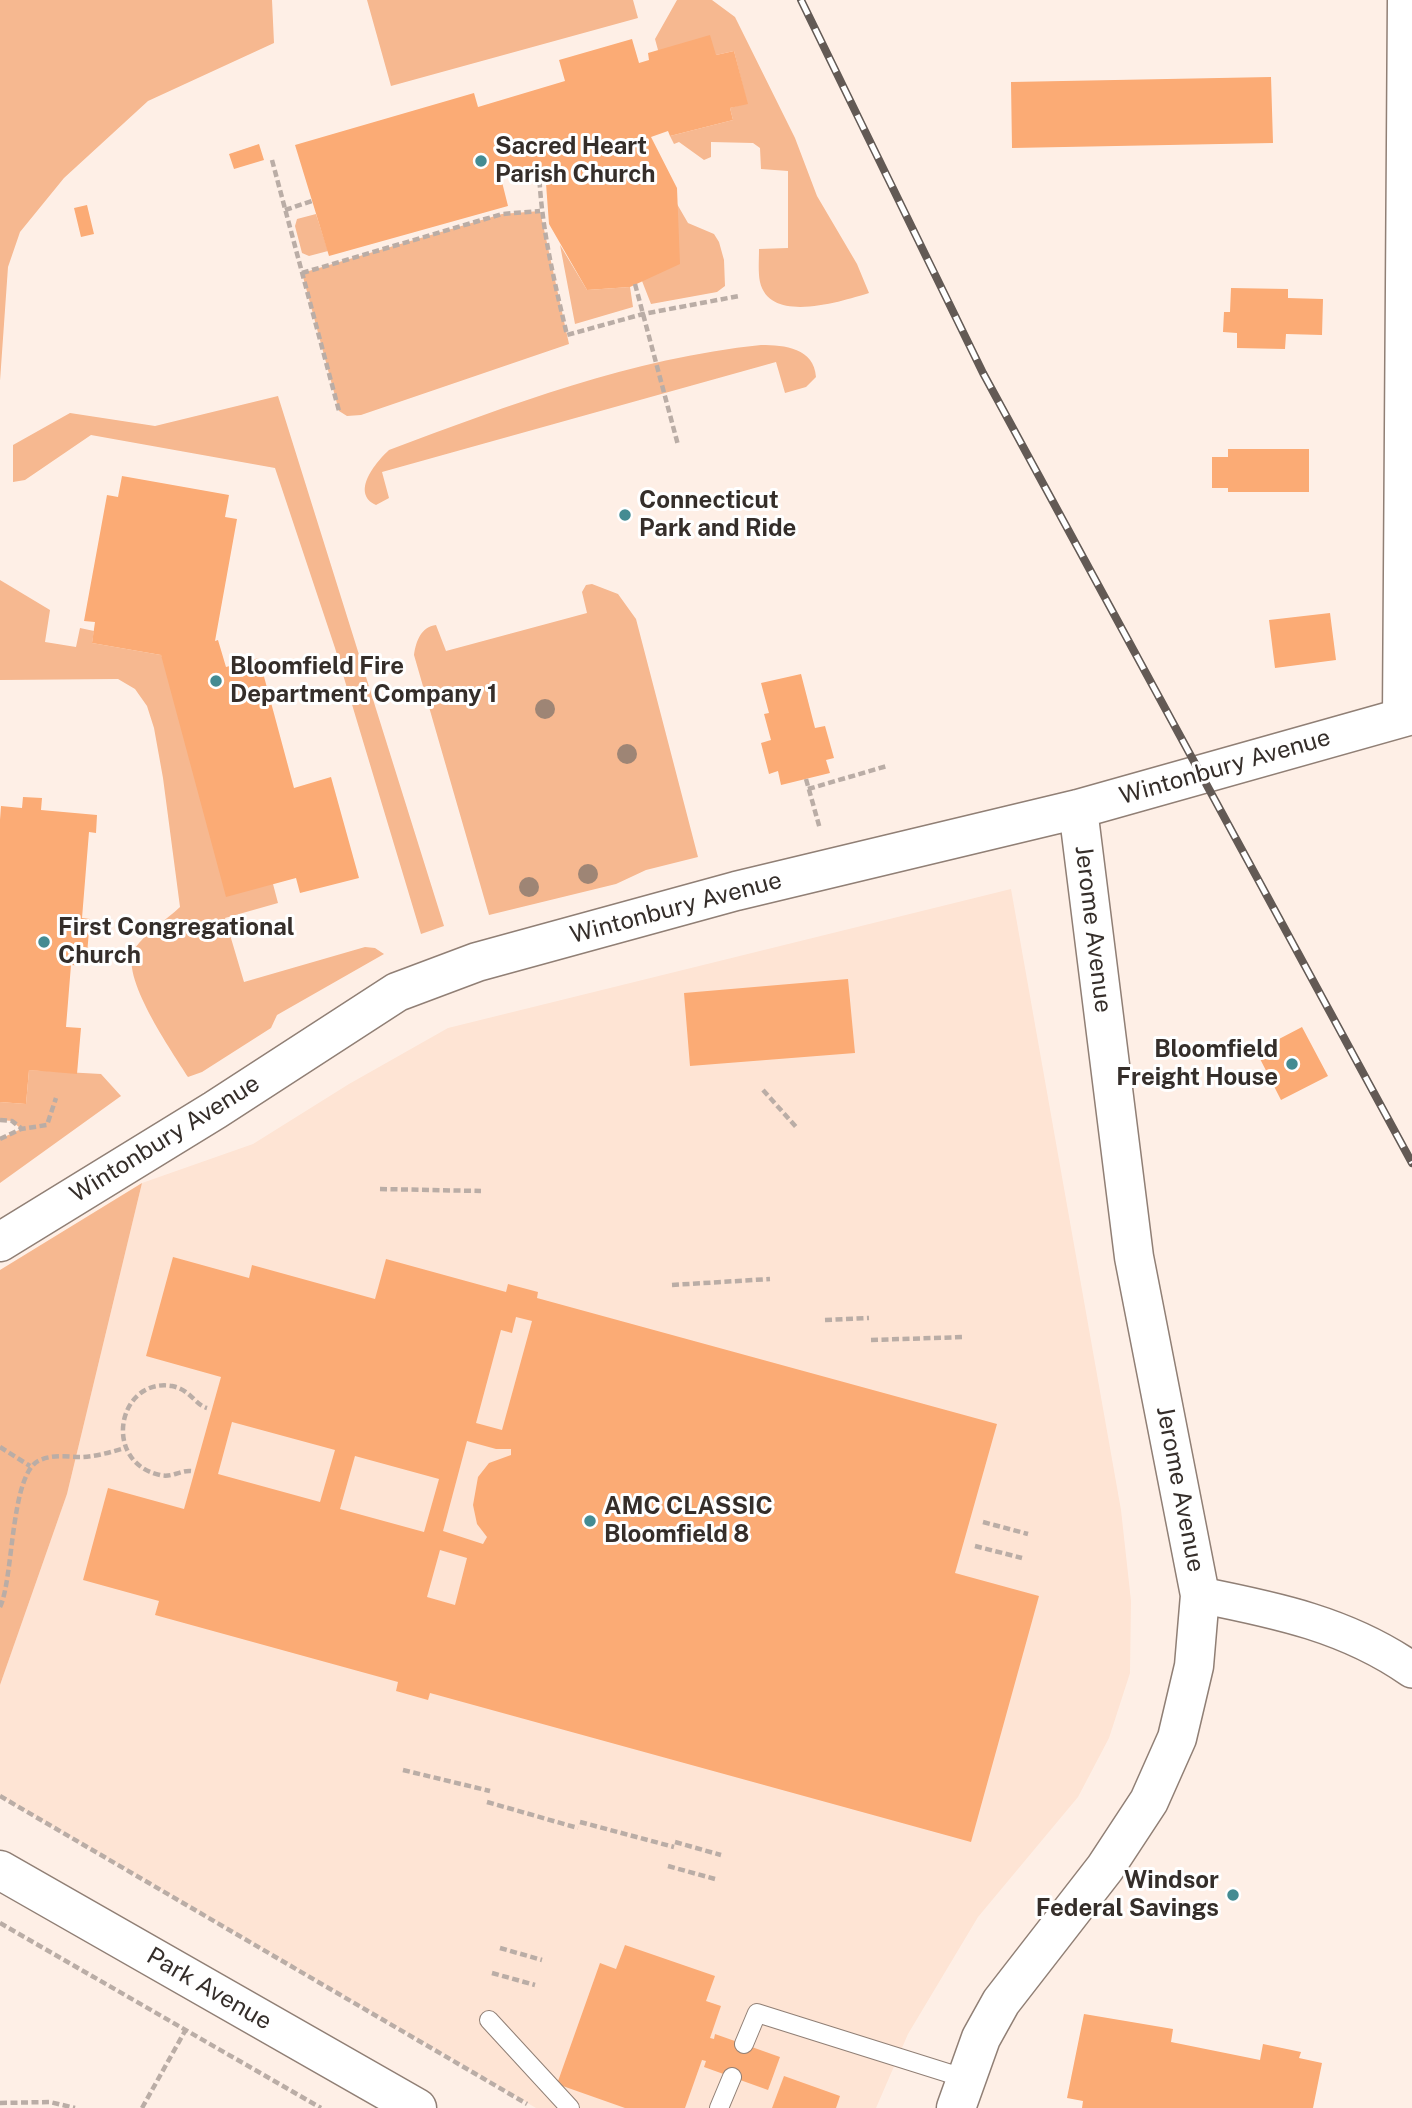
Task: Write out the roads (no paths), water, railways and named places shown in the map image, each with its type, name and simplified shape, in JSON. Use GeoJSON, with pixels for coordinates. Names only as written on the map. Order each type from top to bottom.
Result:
{"type":"FeatureCollection","features":[{"type":"Feature","properties":{"kind":"street"},"geometry":{"type":"LineString","coordinates":[[1407,0],[1407,716]]}},
{"type":"Feature","properties":{"kind":"street","name":"Wintonbury Avenue"},"geometry":{"type":"LineString","coordinates":[[0,1242],[215,1110],[397,992],[477,962],[736,891],[1078,809],[1407,716]]}},
{"type":"Feature","properties":{"kind":"street","name":"Jerome Avenue"},"geometry":{"type":"LineString","coordinates":[[962,2093],[982,2038],[1001,2002],[1105,1868],[1149,1801],[1177,1738],[1194,1666],[1200,1595],[1134,1257],[1078,809]]}},
{"type":"Feature","properties":{"kind":"street"},"geometry":{"type":"LineString","coordinates":[[1200,1595],[1288,1612],[1326,1625],[1393,1657],[1412,1670]]}},
{"type":"Feature","properties":{"kind":"street","name":"Park Avenue"},"geometry":{"type":"LineString","coordinates":[[0,1870],[417,2108]]}},
{"type":"Feature","properties":{"kind":"lane"},"geometry":{"type":"LineString","coordinates":[[744,2044],[757,2012],[962,2093]]}},
{"type":"Feature","properties":{"kind":"lane"},"geometry":{"type":"LineString","coordinates":[[489,2020],[570,2108]]}},
{"type":"Feature","properties":{"kind":"lane"},"geometry":{"type":"LineString","coordinates":[[719,2108],[732,2077]]}},
{"type":"Feature","properties":{"kind":"railway"},"geometry":{"type":"LineString","coordinates":[[801,0],[983,373],[1412,1163]]}},
{"type":"Feature","properties":{"kind":"place","name":"Sacred Heart Parish Church"},"geometry":{"type":"Point","coordinates":[481,161]}},
{"type":"Feature","properties":{"kind":"place","name":"Connecticut Park and Ride"},"geometry":{"type":"Point","coordinates":[625,515]}},
{"type":"Feature","properties":{"kind":"place","name":"Bloomfield Fire Department Company 1"},"geometry":{"type":"Point","coordinates":[216,681]}},
{"type":"Feature","properties":{"kind":"place","name":"First Congregational Church"},"geometry":{"type":"Point","coordinates":[44,942]}},
{"type":"Feature","properties":{"kind":"place","name":"Bloomfield Freight House"},"geometry":{"type":"Point","coordinates":[1292,1064]}},
{"type":"Feature","properties":{"kind":"place","name":"AMC CLASSIC Bloomfield 8"},"geometry":{"type":"Point","coordinates":[590,1521]}},
{"type":"Feature","properties":{"kind":"place","name":"Windsor Federal Savings"},"geometry":{"type":"Point","coordinates":[1233,1895]}}]}
